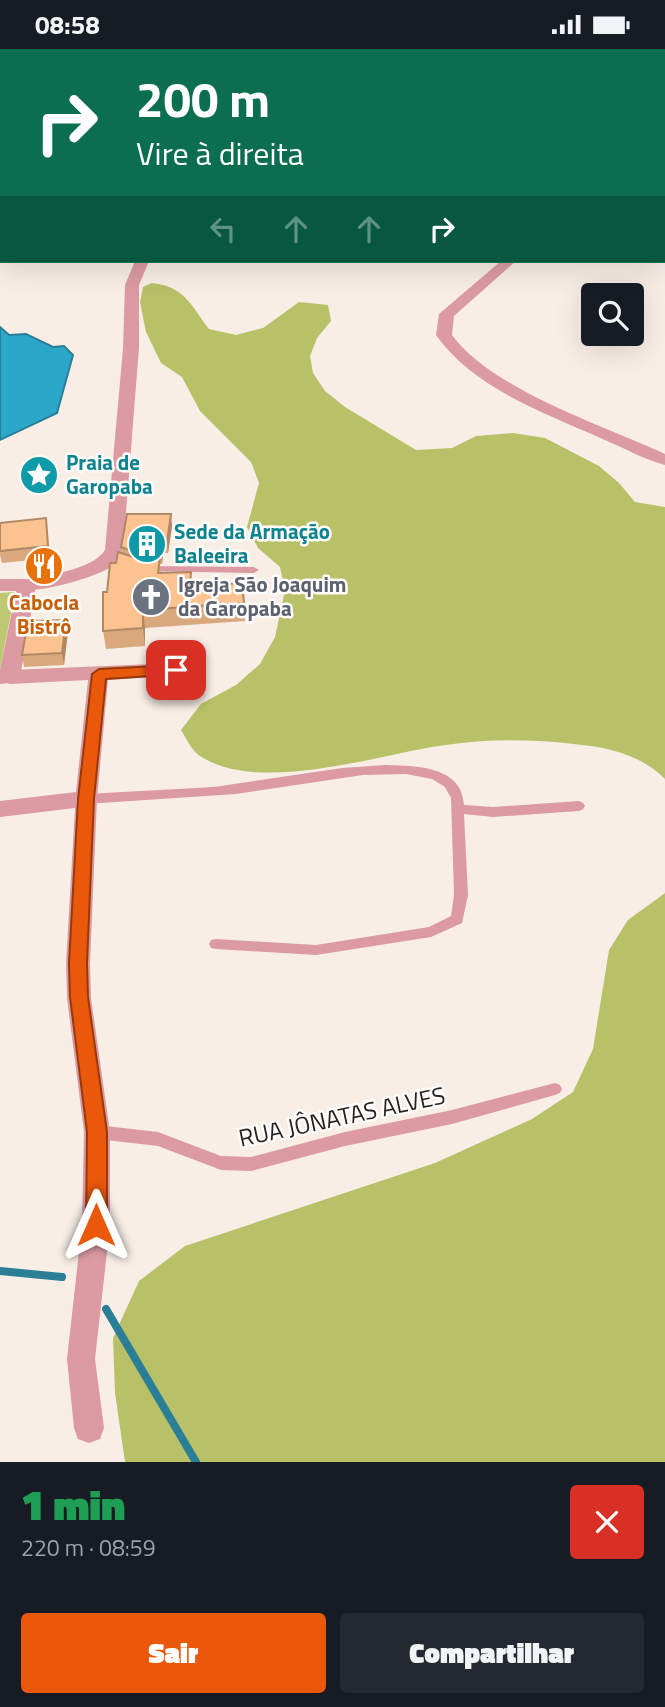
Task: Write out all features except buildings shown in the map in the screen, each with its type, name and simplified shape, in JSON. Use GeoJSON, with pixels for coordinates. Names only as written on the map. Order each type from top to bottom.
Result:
{"type":"FeatureCollection","features":[{"type":"Feature","properties":{"kind":"street"},"geometry":{"type":"LineString","coordinates":[[0,585],[27,585],[113,562],[131,348],[132,285],[141,263]]}},
{"type":"Feature","properties":{"kind":"street"},"geometry":{"type":"LineString","coordinates":[[507,263],[447,314],[443,326],[444,336],[463,359],[530,398],[578,423],[626,441],[665,460]]}},
{"type":"Feature","properties":{"kind":"street"},"geometry":{"type":"LineString","coordinates":[[27,585],[5,677],[176,670]]}},
{"type":"Feature","properties":{"kind":"street"},"geometry":{"type":"LineString","coordinates":[[89,1428],[81,1359],[96,1225],[97,1132],[79,997],[78,963],[86,799],[99,674]]}},
{"type":"Feature","properties":{"kind":"street"},"geometry":{"type":"LineString","coordinates":[[0,809],[86,799]]}},
{"type":"Feature","properties":{"kind":"lane"},"geometry":{"type":"LineString","coordinates":[[135,569],[254,570]]}},
{"type":"Feature","properties":{"kind":"lane"},"geometry":{"type":"LineString","coordinates":[[86,799],[186,795],[375,770],[426,772],[445,778],[453,785],[457,798],[461,895],[457,919],[446,927],[431,932],[316,950],[216,944]]}},
{"type":"Feature","properties":{"kind":"lane"},"geometry":{"type":"LineString","coordinates":[[456,809],[493,812],[579,806]]}},
{"type":"Feature","properties":{"kind":"lane","name":"RUA JÔNATAS ALVES"},"geometry":{"type":"LineString","coordinates":[[97,1132],[158,1139],[221,1163],[251,1164],[345,1139],[452,1117],[555,1089]]}},
{"type":"Feature","properties":{"kind":"green space"},"geometry":{"type":"Polygon","coordinates":[[[152,283],[180,293],[209,329],[236,335],[263,328],[299,302],[328,305],[331,321],[317,338],[310,356],[313,373],[325,391],[345,407],[416,450],[452,448],[476,436],[513,433],[545,438],[599,466],[619,483],[635,502],[665,507],[665,779],[645,763],[622,753],[586,745],[541,741],[461,743],[320,769],[286,772],[254,772],[225,767],[197,754],[181,730],[201,704],[236,685],[260,664],[275,637],[285,590],[280,567],[258,548],[247,527],[259,483],[251,462],[200,411],[182,377],[161,363],[146,332],[140,302],[143,287],[152,283]]]}},
{"type":"Feature","properties":{"kind":"green space"},"geometry":{"type":"Polygon","coordinates":[[[15,592],[0,670],[0,593],[15,592]]]}},
{"type":"Feature","properties":{"kind":"green space"},"geometry":{"type":"Polygon","coordinates":[[[665,893],[665,1462],[125,1462],[115,1393],[113,1338],[139,1281],[185,1246],[435,1163],[532,1119],[573,1092],[593,1049],[609,950],[628,920],[665,893]]]}},
{"type":"Feature","properties":{"kind":"water"},"geometry":{"type":"Polygon","coordinates":[[[0,327],[9,335],[26,334],[53,347],[64,346],[73,355],[57,413],[0,440],[0,327]]]}},
{"type":"Feature","properties":{"kind":"waterway"},"geometry":{"type":"LineString","coordinates":[[0,1271],[62,1277]]}},
{"type":"Feature","properties":{"kind":"waterway"},"geometry":{"type":"LineString","coordinates":[[106,1309],[196,1462]]}},
{"type":"Feature","properties":{"kind":"place","name":"Praia de Garopaba"},"geometry":{"type":"Point","coordinates":[39,475]}},
{"type":"Feature","properties":{"kind":"place","name":"Sede da Armação Baleeira"},"geometry":{"type":"Point","coordinates":[147,544]}},
{"type":"Feature","properties":{"kind":"place","name":"Cabocla Bistrô"},"geometry":{"type":"Point","coordinates":[44,566]}},
{"type":"Feature","properties":{"kind":"place","name":"Igreja São Joaquim da Garopaba"},"geometry":{"type":"Point","coordinates":[151,597]}},
{"type":"Feature","properties":{"kind":"route"},"geometry":{"type":"LineString","coordinates":[[96,1225],[97,1132],[79,997],[78,963],[86,799],[99,674],[176,670]]}}]}
